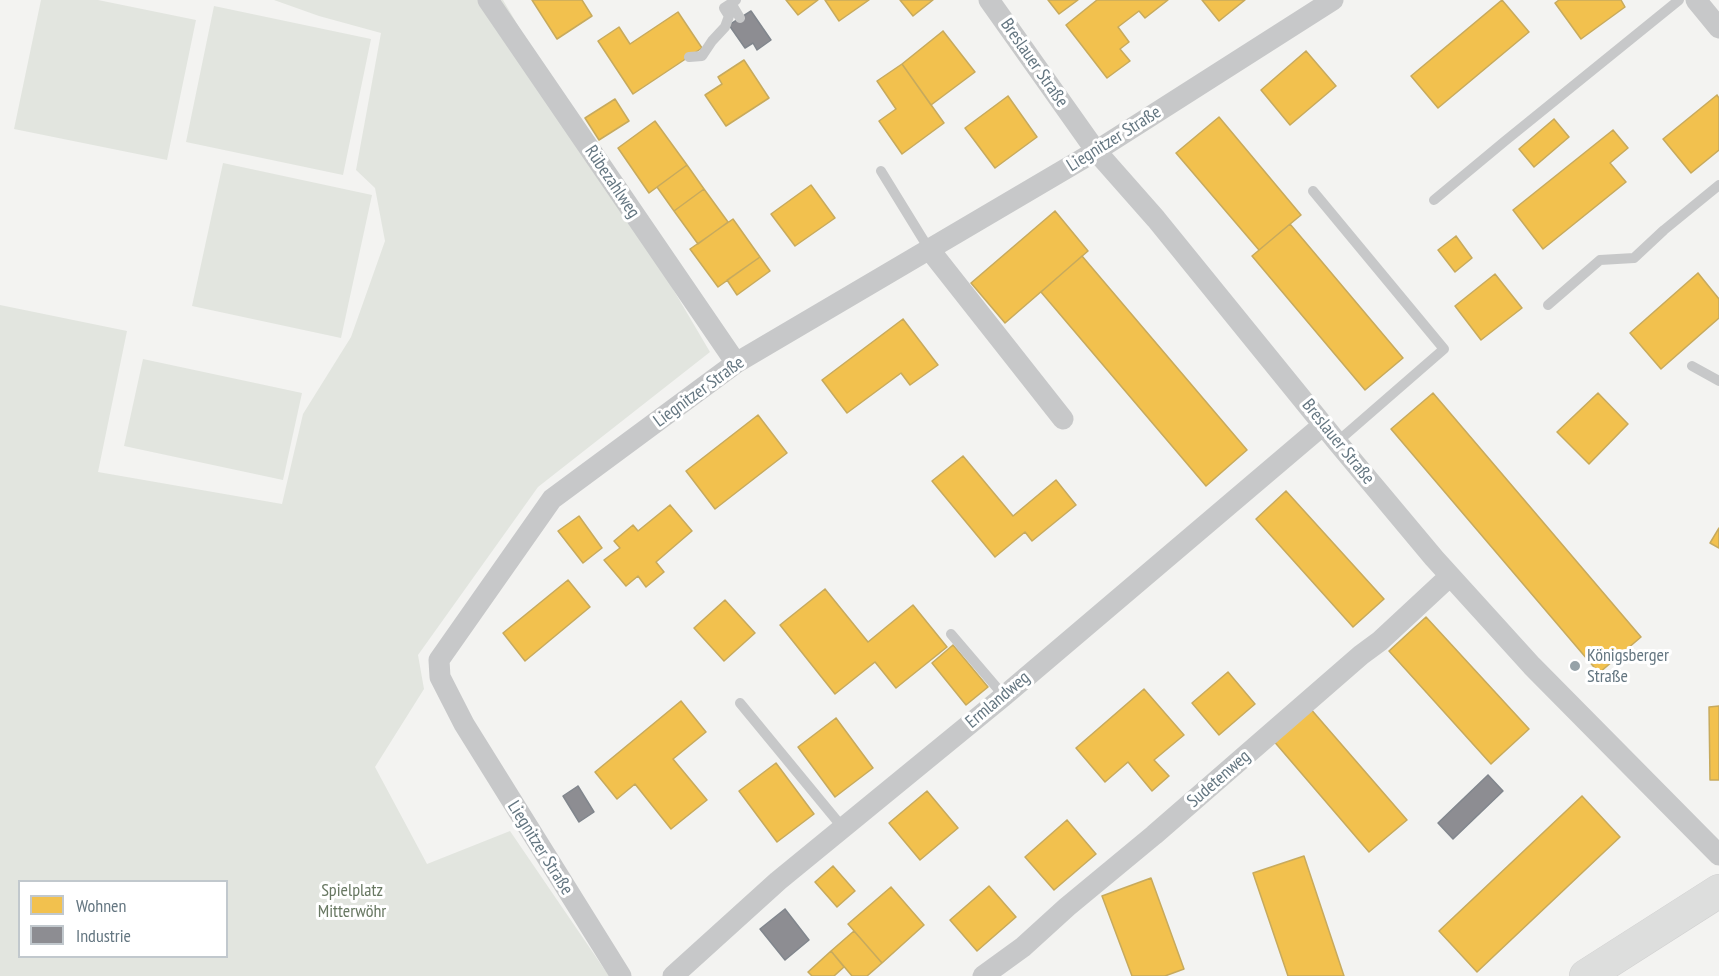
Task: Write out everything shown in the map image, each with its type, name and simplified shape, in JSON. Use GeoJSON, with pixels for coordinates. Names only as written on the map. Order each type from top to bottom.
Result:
{"type":"FeatureCollection","features":[{"type":"Feature","properties":{"kind":"main road"},"geometry":{"type":"LineString","coordinates":[[1586,976],[1719,891]]}},
{"type":"Feature","properties":{"kind":"street","name":"Breslauer Straße"},"geometry":{"type":"LineString","coordinates":[[989,0],[1096,151],[1156,219],[1323,425],[1450,576],[1532,666],[1719,855]]}},
{"type":"Feature","properties":{"kind":"street","name":"Liegnitzer Straße"},"geometry":{"type":"LineString","coordinates":[[621,976],[464,724],[440,677],[439,660],[552,499],[736,363],[1096,151],[1333,0]]}},
{"type":"Feature","properties":{"kind":"street"},"geometry":{"type":"LineString","coordinates":[[1696,0],[1719,28]]}},
{"type":"Feature","properties":{"kind":"street","name":"Rübezahlweg"},"geometry":{"type":"LineString","coordinates":[[493,2],[736,363]]}},
{"type":"Feature","properties":{"kind":"street"},"geometry":{"type":"LineString","coordinates":[[929,249],[1063,419]]}},
{"type":"Feature","properties":{"kind":"street","name":"Ermlandweg"},"geometry":{"type":"LineString","coordinates":[[673,976],[778,881],[1004,696],[1323,425]]}},
{"type":"Feature","properties":{"kind":"street","name":"Sudetenweg"},"geometry":{"type":"LineString","coordinates":[[983,976],[1023,947],[1067,907],[1154,835],[1380,641],[1450,576]]}},
{"type":"Feature","properties":{"kind":"lane"},"geometry":{"type":"LineString","coordinates":[[1434,200],[1679,0]]}},
{"type":"Feature","properties":{"kind":"lane"},"geometry":{"type":"LineString","coordinates":[[689,57],[702,56],[725,27],[729,16],[724,8],[733,2],[740,18]]}},
{"type":"Feature","properties":{"kind":"lane"},"geometry":{"type":"LineString","coordinates":[[880,171],[929,249]]}},
{"type":"Feature","properties":{"kind":"lane"},"geometry":{"type":"LineString","coordinates":[[1548,305],[1600,260],[1634,258],[1719,185]]}},
{"type":"Feature","properties":{"kind":"lane"},"geometry":{"type":"LineString","coordinates":[[1313,191],[1444,349],[1337,442]]}},
{"type":"Feature","properties":{"kind":"lane"},"geometry":{"type":"LineString","coordinates":[[1692,366],[1719,381]]}},
{"type":"Feature","properties":{"kind":"lane"},"geometry":{"type":"LineString","coordinates":[[951,634],[1004,696]]}},
{"type":"Feature","properties":{"kind":"lane"},"geometry":{"type":"LineString","coordinates":[[740,704],[843,828]]}},
{"type":"Feature","properties":{"kind":"green space"},"geometry":{"type":"Polygon","coordinates":[[[41,0],[98,0],[196,20],[167,160],[14,129],[41,0]]]}},
{"type":"Feature","properties":{"kind":"green space","name":"Spielplatz Mitterwöhr"},"geometry":{"type":"Polygon","coordinates":[[[274,0],[503,0],[710,352],[538,487],[418,655],[424,689],[375,767],[427,864],[510,831],[609,976],[0,976],[0,305],[127,331],[98,472],[282,504],[303,414],[351,337],[385,241],[375,188],[356,170],[381,33],[319,16],[274,0]]]}},
{"type":"Feature","properties":{"kind":"green space"},"geometry":{"type":"Polygon","coordinates":[[[214,6],[371,39],[343,175],[186,142],[214,6]]]}},
{"type":"Feature","properties":{"kind":"green space"},"geometry":{"type":"Polygon","coordinates":[[[223,163],[372,195],[341,338],[192,306],[223,163]]]}},
{"type":"Feature","properties":{"kind":"green space"},"geometry":{"type":"Polygon","coordinates":[[[143,359],[302,393],[283,480],[124,446],[143,359]]]}},
{"type":"Feature","properties":{"kind":"building: Wohnen"},"geometry":{"type":"Polygon","coordinates":[[[532,0],[582,0],[592,16],[557,39],[532,0]]]}},
{"type":"Feature","properties":{"kind":"building: Wohnen"},"geometry":{"type":"Polygon","coordinates":[[[786,0],[818,0],[798,15],[786,0]]]}},
{"type":"Feature","properties":{"kind":"building: Wohnen"},"geometry":{"type":"Polygon","coordinates":[[[825,0],[869,0],[839,21],[825,0]]]}},
{"type":"Feature","properties":{"kind":"building: Wohnen"},"geometry":{"type":"Polygon","coordinates":[[[900,0],[933,0],[913,16],[900,0]]]}},
{"type":"Feature","properties":{"kind":"building: Wohnen"},"geometry":{"type":"Polygon","coordinates":[[[1048,0],[1078,0],[1059,14],[1048,0]]]}},
{"type":"Feature","properties":{"kind":"building: Wohnen"},"geometry":{"type":"Polygon","coordinates":[[[1097,0],[1168,0],[1145,18],[1139,11],[1118,27],[1129,42],[1120,49],[1130,61],[1107,78],[1066,25],[1097,0]]]}},
{"type":"Feature","properties":{"kind":"building: Wohnen"},"geometry":{"type":"Polygon","coordinates":[[[1202,0],[1245,0],[1219,21],[1202,0]]]}},
{"type":"Feature","properties":{"kind":"building: Wohnen"},"geometry":{"type":"Polygon","coordinates":[[[1502,0],[1529,32],[1438,108],[1411,76],[1502,0]]]}},
{"type":"Feature","properties":{"kind":"building: Wohnen"},"geometry":{"type":"Polygon","coordinates":[[[1559,0],[1621,0],[1625,7],[1581,39],[1555,3],[1559,0]]]}},
{"type":"Feature","properties":{"kind":"building: Wohnen"},"geometry":{"type":"Polygon","coordinates":[[[678,12],[702,48],[633,94],[598,41],[619,27],[630,44],[678,12]]]}},
{"type":"Feature","properties":{"kind":"building: Wohnen"},"geometry":{"type":"Polygon","coordinates":[[[943,31],[975,72],[931,105],[902,64],[943,31]]]}},
{"type":"Feature","properties":{"kind":"building: Wohnen"},"geometry":{"type":"Polygon","coordinates":[[[1306,51],[1336,86],[1290,125],[1261,90],[1306,51]]]}},
{"type":"Feature","properties":{"kind":"building: Wohnen"},"geometry":{"type":"Polygon","coordinates":[[[744,60],[769,98],[726,126],[705,95],[722,84],[718,77],[744,60]]]}},
{"type":"Feature","properties":{"kind":"building: Wohnen"},"geometry":{"type":"Polygon","coordinates":[[[902,64],[944,123],[902,154],[879,121],[896,109],[877,81],[902,64]]]}},
{"type":"Feature","properties":{"kind":"building: Wohnen"},"geometry":{"type":"Polygon","coordinates":[[[1717,95],[1719,98],[1719,150],[1691,173],[1663,139],[1717,95]]]}},
{"type":"Feature","properties":{"kind":"building: Wohnen"},"geometry":{"type":"Polygon","coordinates":[[[1008,96],[1037,137],[995,168],[965,128],[1008,96]]]}},
{"type":"Feature","properties":{"kind":"building: Wohnen"},"geometry":{"type":"Polygon","coordinates":[[[615,99],[629,121],[599,140],[585,118],[615,99]]]}},
{"type":"Feature","properties":{"kind":"building: Wohnen"},"geometry":{"type":"Polygon","coordinates":[[[1219,117],[1301,215],[1259,250],[1176,153],[1219,117]]]}},
{"type":"Feature","properties":{"kind":"building: Wohnen"},"geometry":{"type":"Polygon","coordinates":[[[1554,119],[1569,137],[1534,167],[1519,149],[1554,119]]]}},
{"type":"Feature","properties":{"kind":"building: Wohnen"},"geometry":{"type":"Polygon","coordinates":[[[655,121],[687,165],[649,193],[618,148],[655,121]]]}},
{"type":"Feature","properties":{"kind":"building: Wohnen"},"geometry":{"type":"Polygon","coordinates":[[[1613,130],[1628,148],[1610,163],[1626,182],[1543,249],[1513,210],[1613,130]]]}},
{"type":"Feature","properties":{"kind":"building: Wohnen"},"geometry":{"type":"Polygon","coordinates":[[[687,165],[704,189],[674,211],[657,187],[687,165]]]}},
{"type":"Feature","properties":{"kind":"building: Wohnen"},"geometry":{"type":"Polygon","coordinates":[[[811,185],[835,218],[795,246],[771,214],[811,185]]]}},
{"type":"Feature","properties":{"kind":"building: Wohnen"},"geometry":{"type":"Polygon","coordinates":[[[704,189],[728,222],[698,244],[674,211],[704,189]]]}},
{"type":"Feature","properties":{"kind":"building: Wohnen"},"geometry":{"type":"Polygon","coordinates":[[[1055,211],[1088,251],[1005,323],[971,283],[1055,211]]]}},
{"type":"Feature","properties":{"kind":"building: Wohnen"},"geometry":{"type":"Polygon","coordinates":[[[733,219],[760,257],[718,287],[690,249],[733,219]]]}},
{"type":"Feature","properties":{"kind":"building: Wohnen"},"geometry":{"type":"Polygon","coordinates":[[[1290,224],[1403,358],[1365,390],[1252,256],[1290,224]]]}},
{"type":"Feature","properties":{"kind":"building: Wohnen"},"geometry":{"type":"Polygon","coordinates":[[[1456,236],[1472,258],[1455,272],[1438,250],[1456,236]]]}},
{"type":"Feature","properties":{"kind":"building: Wohnen"},"geometry":{"type":"Polygon","coordinates":[[[1082,256],[1247,450],[1206,486],[1041,292],[1082,256]]]}},
{"type":"Feature","properties":{"kind":"building: Wohnen"},"geometry":{"type":"Polygon","coordinates":[[[760,257],[770,271],[737,295],[727,280],[760,257]]]}},
{"type":"Feature","properties":{"kind":"building: Wohnen"},"geometry":{"type":"Polygon","coordinates":[[[1698,273],[1719,299],[1719,318],[1661,369],[1630,333],[1698,273]]]}},
{"type":"Feature","properties":{"kind":"building: Wohnen"},"geometry":{"type":"Polygon","coordinates":[[[1495,274],[1522,308],[1481,340],[1455,306],[1495,274]]]}},
{"type":"Feature","properties":{"kind":"building: Wohnen"},"geometry":{"type":"Polygon","coordinates":[[[903,319],[938,365],[910,385],[901,373],[847,413],[822,380],[903,319]]]}},
{"type":"Feature","properties":{"kind":"building: Wohnen"},"geometry":{"type":"Polygon","coordinates":[[[1433,393],[1641,637],[1599,673],[1391,429],[1433,393]]]}},
{"type":"Feature","properties":{"kind":"building: Wohnen"},"geometry":{"type":"Polygon","coordinates":[[[1598,393],[1628,424],[1589,464],[1557,432],[1598,393]]]}},
{"type":"Feature","properties":{"kind":"building: Wohnen"},"geometry":{"type":"Polygon","coordinates":[[[758,415],[787,453],[715,509],[686,471],[758,415]]]}},
{"type":"Feature","properties":{"kind":"building: Wohnen"},"geometry":{"type":"Polygon","coordinates":[[[963,456],[1013,516],[1056,480],[1076,505],[1032,541],[1025,532],[995,557],[932,481],[963,456]]]}},
{"type":"Feature","properties":{"kind":"building: Wohnen"},"geometry":{"type":"Polygon","coordinates":[[[1286,491],[1384,599],[1353,627],[1256,519],[1286,491]]]}},
{"type":"Feature","properties":{"kind":"building: Wohnen"},"geometry":{"type":"Polygon","coordinates":[[[670,505],[692,531],[656,562],[664,572],[646,587],[638,576],[626,586],[604,560],[620,548],[614,541],[633,525],[638,531],[670,505]]]}},
{"type":"Feature","properties":{"kind":"building: Wohnen"},"geometry":{"type":"Polygon","coordinates":[[[579,516],[602,548],[583,563],[558,531],[579,516]]]}},
{"type":"Feature","properties":{"kind":"building: Wohnen"},"geometry":{"type":"Polygon","coordinates":[[[1719,528],[1719,548],[1710,543],[1719,528]]]}},
{"type":"Feature","properties":{"kind":"building: Wohnen"},"geometry":{"type":"Polygon","coordinates":[[[568,580],[590,607],[525,661],[503,633],[568,580]]]}},
{"type":"Feature","properties":{"kind":"building: Wohnen"},"geometry":{"type":"Polygon","coordinates":[[[825,589],[868,642],[913,605],[947,647],[896,688],[875,662],[835,694],[780,625],[825,589]]]}},
{"type":"Feature","properties":{"kind":"building: Wohnen"},"geometry":{"type":"Polygon","coordinates":[[[725,600],[755,633],[724,661],[694,628],[725,600]]]}},
{"type":"Feature","properties":{"kind":"building: Wohnen"},"geometry":{"type":"Polygon","coordinates":[[[1426,617],[1529,729],[1491,764],[1389,651],[1426,617]]]}},
{"type":"Feature","properties":{"kind":"building: Wohnen"},"geometry":{"type":"Polygon","coordinates":[[[953,645],[988,687],[966,705],[932,663],[953,645]]]}},
{"type":"Feature","properties":{"kind":"building: Wohnen"},"geometry":{"type":"Polygon","coordinates":[[[1228,672],[1255,704],[1219,735],[1192,703],[1228,672]]]}},
{"type":"Feature","properties":{"kind":"building: Wohnen"},"geometry":{"type":"Polygon","coordinates":[[[1144,689],[1184,735],[1154,760],[1169,776],[1152,791],[1128,762],[1105,782],[1076,748],[1144,689]]]}},
{"type":"Feature","properties":{"kind":"building: Wohnen"},"geometry":{"type":"Polygon","coordinates":[[[681,701],[706,732],[673,759],[707,800],[671,829],[635,784],[617,799],[595,772],[681,701]]]}},
{"type":"Feature","properties":{"kind":"building: Wohnen"},"geometry":{"type":"Polygon","coordinates":[[[1719,706],[1719,780],[1710,780],[1709,707],[1719,706]]]}},
{"type":"Feature","properties":{"kind":"building: Wohnen"},"geometry":{"type":"Polygon","coordinates":[[[1309,707],[1407,820],[1369,852],[1272,739],[1309,707]]]}},
{"type":"Feature","properties":{"kind":"building: Wohnen"},"geometry":{"type":"Polygon","coordinates":[[[836,718],[873,768],[835,797],[798,747],[836,718]]]}},
{"type":"Feature","properties":{"kind":"building: Wohnen"},"geometry":{"type":"Polygon","coordinates":[[[776,763],[814,814],[777,842],[739,791],[776,763]]]}},
{"type":"Feature","properties":{"kind":"building: Wohnen"},"geometry":{"type":"Polygon","coordinates":[[[927,791],[958,828],[920,860],[889,823],[927,791]]]}},
{"type":"Feature","properties":{"kind":"building: Wohnen"},"geometry":{"type":"Polygon","coordinates":[[[1582,796],[1620,837],[1477,972],[1439,931],[1582,796]]]}},
{"type":"Feature","properties":{"kind":"building: Wohnen"},"geometry":{"type":"Polygon","coordinates":[[[1067,820],[1096,854],[1054,890],[1025,857],[1067,820]]]}},
{"type":"Feature","properties":{"kind":"building: Wohnen"},"geometry":{"type":"Polygon","coordinates":[[[1304,856],[1344,976],[1288,976],[1253,873],[1304,856]]]}},
{"type":"Feature","properties":{"kind":"building: Wohnen"},"geometry":{"type":"Polygon","coordinates":[[[833,866],[855,891],[837,907],[815,882],[833,866]]]}},
{"type":"Feature","properties":{"kind":"building: Wohnen"},"geometry":{"type":"Polygon","coordinates":[[[1151,878],[1184,969],[1165,976],[1132,976],[1102,896],[1151,878]]]}},
{"type":"Feature","properties":{"kind":"building: Wohnen"},"geometry":{"type":"Polygon","coordinates":[[[989,886],[1016,917],[977,951],[950,920],[989,886]]]}},
{"type":"Feature","properties":{"kind":"building: Wohnen"},"geometry":{"type":"Polygon","coordinates":[[[891,887],[924,925],[882,963],[848,924],[891,887]]]}},
{"type":"Feature","properties":{"kind":"building: Wohnen"},"geometry":{"type":"Polygon","coordinates":[[[854,931],[882,963],[867,976],[852,976],[831,951],[854,931]]]}},
{"type":"Feature","properties":{"kind":"building: Wohnen"},"geometry":{"type":"Polygon","coordinates":[[[831,951],[844,967],[834,976],[812,976],[808,972],[831,951]]]}},
{"type":"Feature","properties":{"kind":"building: Industrie"},"geometry":{"type":"Polygon","coordinates":[[[751,11],[771,40],[757,50],[753,43],[745,48],[729,25],[751,11]]]}},
{"type":"Feature","properties":{"kind":"building: Industrie"},"geometry":{"type":"Polygon","coordinates":[[[1488,775],[1503,791],[1453,839],[1438,823],[1488,775]]]}},
{"type":"Feature","properties":{"kind":"building: Industrie"},"geometry":{"type":"Polygon","coordinates":[[[578,786],[594,812],[579,822],[563,796],[578,786]]]}},
{"type":"Feature","properties":{"kind":"building: Industrie"},"geometry":{"type":"Polygon","coordinates":[[[785,909],[809,940],[785,960],[760,929],[785,909]]]}},
{"type":"Feature","properties":{"kind":"place","name":"Königsberger Straße"},"geometry":{"type":"Point","coordinates":[1575,666]}}]}
